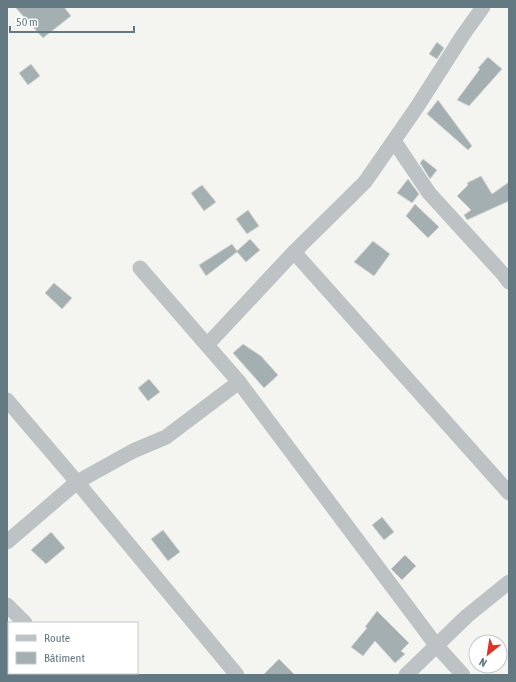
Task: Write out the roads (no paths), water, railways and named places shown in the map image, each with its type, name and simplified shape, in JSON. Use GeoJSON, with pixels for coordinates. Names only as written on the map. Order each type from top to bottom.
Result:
{"type":"FeatureCollection","features":[{"type":"Feature","properties":{"kind":"street"},"geometry":{"type":"LineString","coordinates":[[207,345],[294,252],[365,182],[483,7]]}},
{"type":"Feature","properties":{"kind":"street"},"geometry":{"type":"LineString","coordinates":[[394,141],[429,193],[509,282]]}},
{"type":"Feature","properties":{"kind":"street"},"geometry":{"type":"LineString","coordinates":[[294,252],[509,493]]}},
{"type":"Feature","properties":{"kind":"street"},"geometry":{"type":"LineString","coordinates":[[140,268],[239,382],[436,645],[463,675]]}},
{"type":"Feature","properties":{"kind":"street"},"geometry":{"type":"LineString","coordinates":[[7,542],[77,482],[133,451],[166,438],[239,382]]}},
{"type":"Feature","properties":{"kind":"street"},"geometry":{"type":"LineString","coordinates":[[7,400],[237,675]]}},
{"type":"Feature","properties":{"kind":"street"},"geometry":{"type":"LineString","coordinates":[[406,675],[467,616],[509,582]]}},
{"type":"Feature","properties":{"kind":"street"},"geometry":{"type":"LineString","coordinates":[[7,605],[24,622]]}}]}
